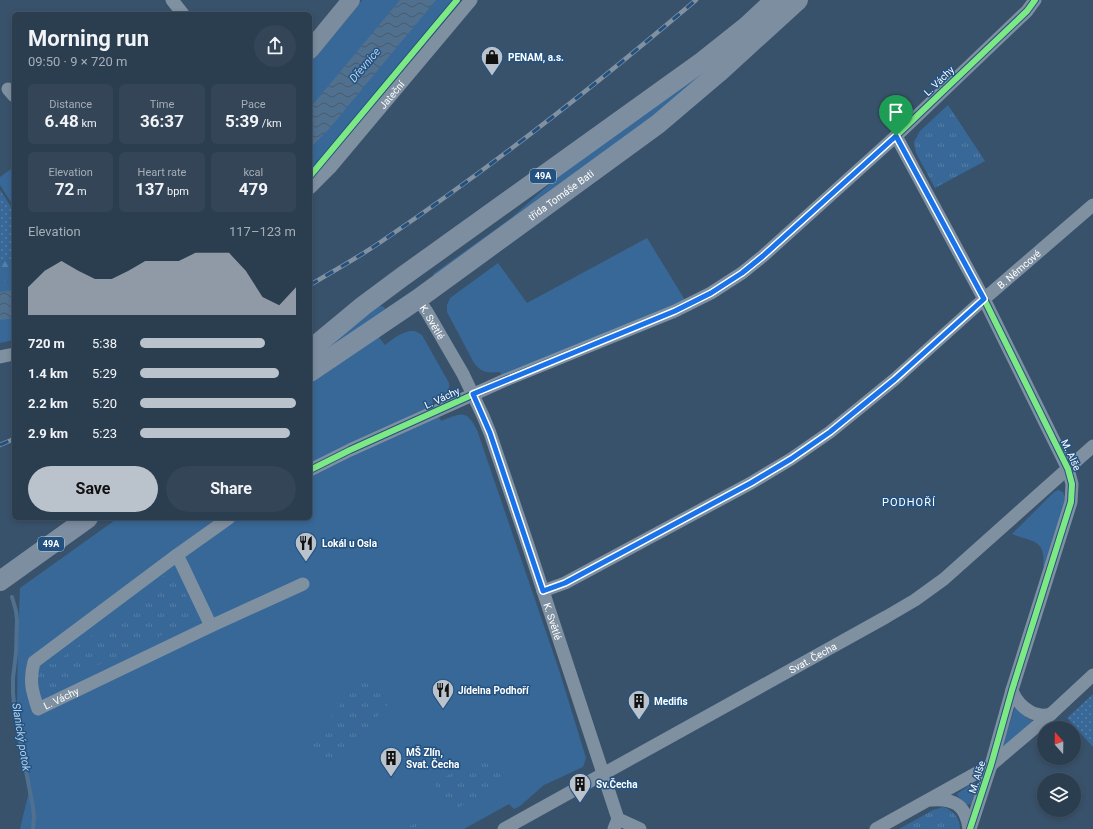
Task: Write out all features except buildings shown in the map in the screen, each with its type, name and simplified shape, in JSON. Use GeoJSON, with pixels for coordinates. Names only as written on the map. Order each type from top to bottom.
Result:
{"type":"FeatureCollection","features":[{"type":"Feature","properties":{"kind":"main road","name":"49A"},"geometry":{"type":"LineString","coordinates":[[312,348],[363,306],[402,277],[704,61],[747,26],[775,0]]}},
{"type":"Feature","properties":{"kind":"main road","name":"třída Tomáše Bati"},"geometry":{"type":"LineString","coordinates":[[312,371],[418,299],[658,124],[718,73],[798,0]]}},
{"type":"Feature","properties":{"kind":"main road"},"geometry":{"type":"LineString","coordinates":[[402,277],[418,299]]}},
{"type":"Feature","properties":{"kind":"main road","name":"49A"},"geometry":{"type":"LineString","coordinates":[[7,576],[85,520]]}},
{"type":"Feature","properties":{"kind":"street"},"geometry":{"type":"LineString","coordinates":[[172,0],[181,12]]}},
{"type":"Feature","properties":{"kind":"street"},"geometry":{"type":"LineString","coordinates":[[312,48],[351,0]]}},
{"type":"Feature","properties":{"kind":"street","name":"Jateční"},"geometry":{"type":"LineString","coordinates":[[312,186],[330,168],[471,0]]}},
{"type":"Feature","properties":{"kind":"street","name":"L. Váchy"},"geometry":{"type":"LineString","coordinates":[[312,469],[473,394],[675,311],[711,293],[742,273],[763,256],[896,136],[1021,16],[1035,0]]}},
{"type":"Feature","properties":{"kind":"street","name":"M. Alše"},"geometry":{"type":"LineString","coordinates":[[896,136],[984,299],[1068,469],[1072,484],[1071,502],[970,829]]}},
{"type":"Feature","properties":{"kind":"street","name":"B. Němcové"},"geometry":{"type":"LineString","coordinates":[[543,591],[565,583],[751,483],[791,459],[830,432],[895,379],[984,299],[1093,205]]}},
{"type":"Feature","properties":{"kind":"street","name":"K. Světlé"},"geometry":{"type":"LineString","coordinates":[[418,299],[463,374],[490,433],[603,774],[616,824],[640,829]]}},
{"type":"Feature","properties":{"kind":"street"},"geometry":{"type":"LineString","coordinates":[[0,357],[12,354]]}},
{"type":"Feature","properties":{"kind":"street","name":"Svat. Čecha"},"geometry":{"type":"LineString","coordinates":[[504,829],[886,618],[915,600],[944,579],[1093,446]]}},
{"type":"Feature","properties":{"kind":"street","name":"L. Váchy"},"geometry":{"type":"LineString","coordinates":[[226,520],[177,554],[34,662],[31,672],[31,681],[38,709],[211,626],[303,584]]}},
{"type":"Feature","properties":{"kind":"street"},"geometry":{"type":"LineString","coordinates":[[177,554],[211,626]]}},
{"type":"Feature","properties":{"kind":"street"},"geometry":{"type":"LineString","coordinates":[[876,829],[991,765],[1051,714],[1093,675]]}},
{"type":"Feature","properties":{"kind":"street"},"geometry":{"type":"LineString","coordinates":[[1012,690],[1016,699],[1028,710],[1040,715],[1051,714]]}},
{"type":"Feature","properties":{"kind":"street"},"geometry":{"type":"LineString","coordinates":[[930,800],[945,799],[951,800],[958,804],[966,817],[970,829]]}},
{"type":"Feature","properties":{"kind":"green space"},"geometry":{"type":"Polygon","coordinates":[[[362,0],[458,0],[328,162],[312,174],[312,57],[362,0]]]}},
{"type":"Feature","properties":{"kind":"green space"},"geometry":{"type":"Polygon","coordinates":[[[728,53],[680,96],[434,276],[433,274],[511,218],[561,174],[728,53]]]}},
{"type":"Feature","properties":{"kind":"green space"},"geometry":{"type":"Polygon","coordinates":[[[948,105],[985,161],[935,188],[916,153],[914,142],[920,131],[948,105]]]}},
{"type":"Feature","properties":{"kind":"green space"},"geometry":{"type":"Polygon","coordinates":[[[12,168],[12,204],[0,185],[0,177],[12,168]]]}},
{"type":"Feature","properties":{"kind":"green space"},"geometry":{"type":"Polygon","coordinates":[[[0,190],[12,208],[12,259],[0,262],[0,190]]]}},
{"type":"Feature","properties":{"kind":"green space"},"geometry":{"type":"Polygon","coordinates":[[[647,238],[685,300],[502,376],[500,372],[482,371],[474,363],[447,312],[447,305],[450,298],[498,263],[527,303],[647,238]]]}},
{"type":"Feature","properties":{"kind":"green space"},"geometry":{"type":"Polygon","coordinates":[[[12,259],[12,280],[0,283],[0,262],[12,259]]]}},
{"type":"Feature","properties":{"kind":"green space"},"geometry":{"type":"Polygon","coordinates":[[[12,280],[12,340],[0,343],[0,283],[12,280]]]}},
{"type":"Feature","properties":{"kind":"green space"},"geometry":{"type":"Polygon","coordinates":[[[381,306],[385,309],[312,363],[312,356],[381,306]]]}},
{"type":"Feature","properties":{"kind":"green space"},"geometry":{"type":"Polygon","coordinates":[[[415,331],[422,335],[449,383],[447,393],[432,401],[441,421],[458,415],[466,416],[477,430],[559,670],[586,758],[583,767],[544,785],[520,806],[514,809],[509,804],[464,829],[20,829],[30,787],[17,703],[20,588],[115,520],[312,520],[312,382],[378,336],[385,345],[394,338],[406,332],[415,331]]]}},
{"type":"Feature","properties":{"kind":"green space"},"geometry":{"type":"Polygon","coordinates":[[[1058,490],[1063,492],[1065,503],[1047,565],[1043,566],[1043,557],[1040,546],[1012,534],[1054,492],[1058,490]]]}},
{"type":"Feature","properties":{"kind":"green space"},"geometry":{"type":"Polygon","coordinates":[[[168,575],[178,578],[195,615],[185,624],[56,685],[60,692],[55,695],[45,693],[38,679],[38,675],[40,667],[46,657],[52,665],[159,586],[157,581],[163,576],[168,575]]]}},
{"type":"Feature","properties":{"kind":"green space"},"geometry":{"type":"Polygon","coordinates":[[[367,669],[388,704],[329,773],[307,748],[367,669]]]}},
{"type":"Feature","properties":{"kind":"green space"},"geometry":{"type":"Polygon","coordinates":[[[1093,694],[1093,747],[1081,734],[1081,721],[1070,721],[1067,718],[1093,694]]]}},
{"type":"Feature","properties":{"kind":"green space"},"geometry":{"type":"Polygon","coordinates":[[[1015,707],[1027,718],[1033,721],[1004,747],[1003,745],[1015,707]]]}},
{"type":"Feature","properties":{"kind":"green space"},"geometry":{"type":"Polygon","coordinates":[[[490,754],[505,785],[449,812],[434,782],[490,754]]]}},
{"type":"Feature","properties":{"kind":"green space"},"geometry":{"type":"Polygon","coordinates":[[[973,783],[977,785],[971,804],[967,805],[957,795],[973,783]]]}},
{"type":"Feature","properties":{"kind":"green space"},"geometry":{"type":"Polygon","coordinates":[[[943,807],[950,810],[955,815],[959,821],[960,829],[899,829],[933,810],[943,807]]]}},
{"type":"Feature","properties":{"kind":"green space"},"geometry":{"type":"Polygon","coordinates":[[[429,817],[435,829],[403,829],[429,817]]]}},
{"type":"Feature","properties":{"kind":"water","name":"Dřevnice"},"geometry":{"type":"Polygon","coordinates":[[[400,0],[436,0],[328,130],[312,146],[312,106],[400,0]]]}},
{"type":"Feature","properties":{"kind":"water"},"geometry":{"type":"Polygon","coordinates":[[[12,290],[12,318],[0,320],[0,292],[12,290]]]}},
{"type":"Feature","properties":{"kind":"waterway","name":"Slanický potok"},"geometry":{"type":"LineString","coordinates":[[12,597],[17,620],[13,693],[15,714],[33,807],[33,829]]}},
{"type":"Feature","properties":{"kind":"railway"},"geometry":{"type":"LineString","coordinates":[[312,284],[376,245],[465,183],[582,94],[696,0]]}},
{"type":"Feature","properties":{"kind":"railway"},"geometry":{"type":"LineString","coordinates":[[0,445],[12,440]]}},
{"type":"Feature","properties":{"kind":"cycle path"},"geometry":{"type":"LineString","coordinates":[[312,174],[457,0]]}},
{"type":"Feature","properties":{"kind":"cycle path"},"geometry":{"type":"LineString","coordinates":[[312,469],[350,450],[503,381],[675,311],[711,293],[742,273],[763,256],[896,136],[1027,11],[1035,0]]}},
{"type":"Feature","properties":{"kind":"cycle path"},"geometry":{"type":"LineString","coordinates":[[896,136],[984,299],[1068,469],[1072,484],[1071,502],[970,829]]}},
{"type":"Feature","properties":{"kind":"place","name":"PENAM, a.s."},"geometry":{"type":"Point","coordinates":[492,76]}},
{"type":"Feature","properties":{"kind":"place","name":"Lokál u Osla"},"geometry":{"type":"Point","coordinates":[306,562]}},
{"type":"Feature","properties":{"kind":"place","name":"Jídelna Podhoří"},"geometry":{"type":"Point","coordinates":[443,710]}},
{"type":"Feature","properties":{"kind":"place","name":"Medifis"},"geometry":{"type":"Point","coordinates":[639,720]}},
{"type":"Feature","properties":{"kind":"place","name":"MŠ Zlín, Svat. Čecha"},"geometry":{"type":"Point","coordinates":[391,778]}},
{"type":"Feature","properties":{"kind":"place","name":"Sv.Čecha"},"geometry":{"type":"Point","coordinates":[580,804]}},
{"type":"Feature","properties":{"kind":"district","name":"PODHOŘÍ"},"geometry":{"type":"Point","coordinates":[909,502]}},
{"type":"Feature","properties":{"kind":"route"},"geometry":{"type":"LineString","coordinates":[[896,136],[984,299],[895,379],[830,432],[791,459],[751,483],[565,583],[543,591],[490,433],[473,394],[675,311],[711,293],[742,273],[763,256],[896,136]]}}]}
